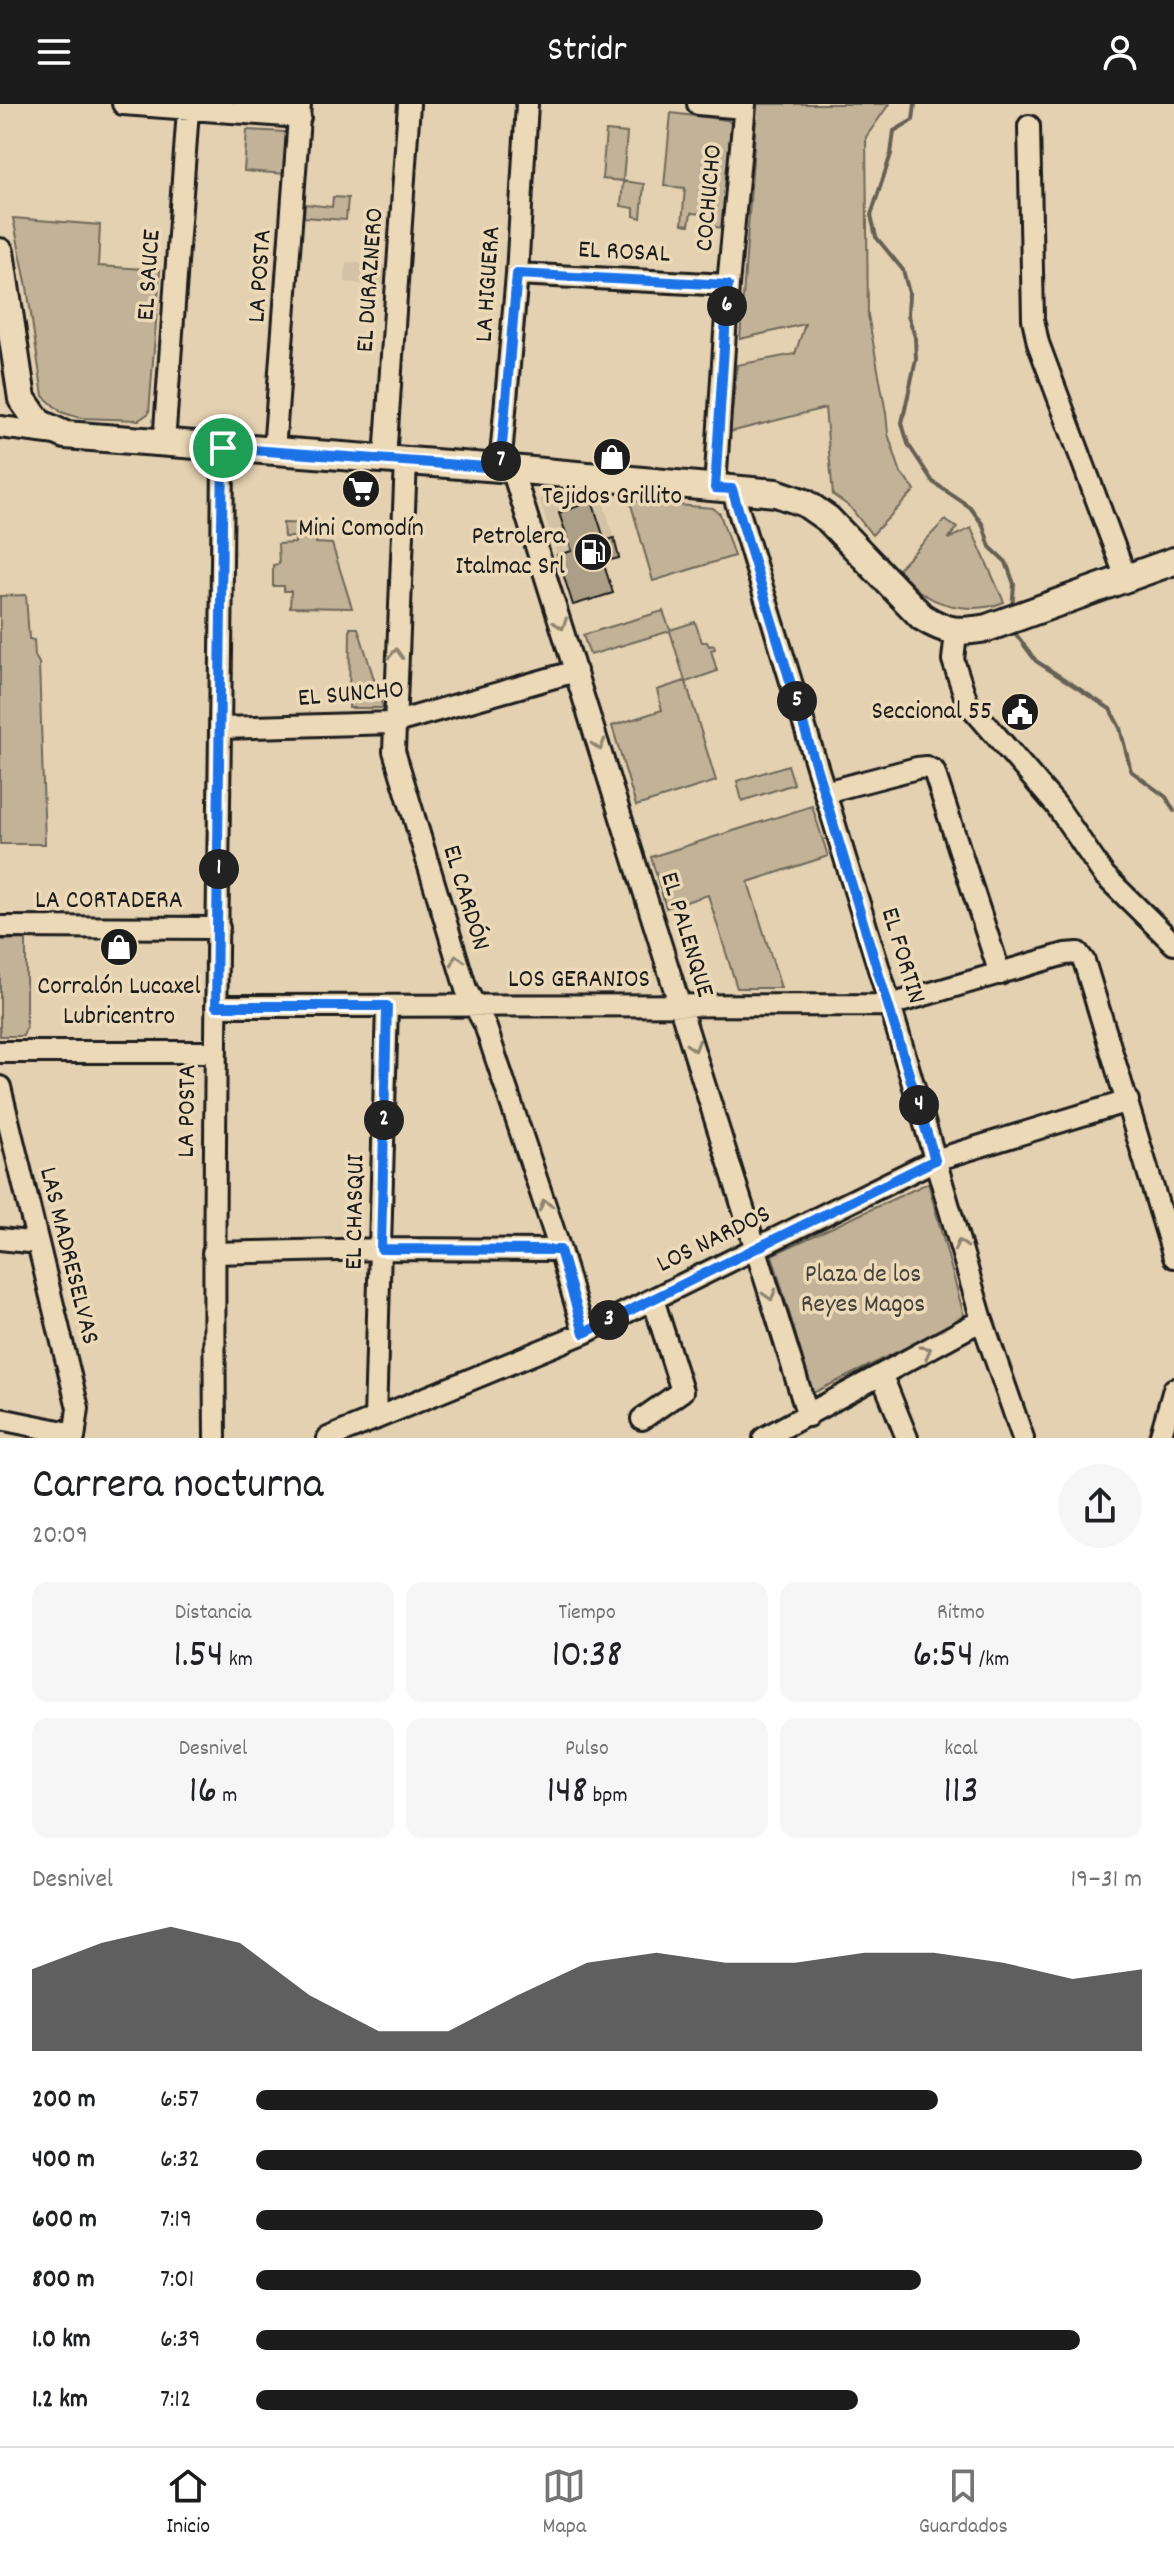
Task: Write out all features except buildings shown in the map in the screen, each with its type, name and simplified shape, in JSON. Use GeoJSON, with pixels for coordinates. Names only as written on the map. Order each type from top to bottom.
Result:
{"type":"FeatureCollection","features":[{"type":"Feature","properties":{"kind":"main road"},"geometry":{"type":"LineString","coordinates":[[0,252],[22,399],[39,423],[65,435],[506,468],[776,493],[805,503],[828,519],[922,617],[956,633],[987,628],[1174,561]]}},
{"type":"Feature","properties":{"kind":"street"},"geometry":{"type":"LineString","coordinates":[[123,104],[188,110],[300,110]]}},
{"type":"Feature","properties":{"kind":"street","name":"EL DURAZNERO"},"geometry":{"type":"LineString","coordinates":[[395,460],[409,104]]}},
{"type":"Feature","properties":{"kind":"street","name":"LA HIGUERA"},"geometry":{"type":"LineString","coordinates":[[506,468],[527,104]]}},
{"type":"Feature","properties":{"kind":"street"},"geometry":{"type":"LineString","coordinates":[[698,104],[744,106]]}},
{"type":"Feature","properties":{"kind":"street","name":"COCHUCHO"},"geometry":{"type":"LineString","coordinates":[[723,488],[728,285],[744,106]]}},
{"type":"Feature","properties":{"kind":"street","name":"EL SAUCE"},"geometry":{"type":"LineString","coordinates":[[164,443],[188,110]]}},
{"type":"Feature","properties":{"kind":"street","name":"LA POSTA"},"geometry":{"type":"LineString","coordinates":[[274,451],[300,110]]}},
{"type":"Feature","properties":{"kind":"street"},"geometry":{"type":"LineString","coordinates":[[1029,126],[1033,319],[1038,343],[1126,578]]}},
{"type":"Feature","properties":{"kind":"street","name":"EL ROSAL"},"geometry":{"type":"LineString","coordinates":[[517,274],[728,285]]}},
{"type":"Feature","properties":{"kind":"street"},"geometry":{"type":"LineString","coordinates":[[0,427],[65,435]]}},
{"type":"Feature","properties":{"kind":"street","name":"LA POSTA"},"geometry":{"type":"LineString","coordinates":[[215,1438],[213,1253],[223,448]]}},
{"type":"Feature","properties":{"kind":"street","name":"EL CARDÓN"},"geometry":{"type":"LineString","coordinates":[[395,460],[394,751],[466,989],[485,1025],[560,1250],[584,1333]]}},
{"type":"Feature","properties":{"kind":"street","name":"EL PALENQUE"},"geometry":{"type":"LineString","coordinates":[[506,468],[576,671],[808,1416]]}},
{"type":"Feature","properties":{"kind":"street","name":"EL FORTIN"},"geometry":{"type":"LineString","coordinates":[[723,488],[825,792],[982,1320],[1023,1438]]}},
{"type":"Feature","properties":{"kind":"street"},"geometry":{"type":"LineString","coordinates":[[956,633],[953,660],[967,702],[1056,805],[1104,875],[1174,944]]}},
{"type":"Feature","properties":{"kind":"street","name":"EL SUNCHO"},"geometry":{"type":"LineString","coordinates":[[221,728],[393,723],[576,671]]}},
{"type":"Feature","properties":{"kind":"street"},"geometry":{"type":"LineString","coordinates":[[825,792],[917,768],[926,767],[934,771],[1000,974]]}},
{"type":"Feature","properties":{"kind":"street","name":"LA CORTADERA"},"geometry":{"type":"LineString","coordinates":[[0,927],[219,928]]}},
{"type":"Feature","properties":{"kind":"street","name":"LOS GERANIOS"},"geometry":{"type":"LineString","coordinates":[[216,1006],[890,1005],[1065,954],[1078,953],[1084,961],[1128,1101]]}},
{"type":"Feature","properties":{"kind":"street","name":"EL CHASQUI"},"geometry":{"type":"LineString","coordinates":[[375,1419],[387,1006]]}},
{"type":"Feature","properties":{"kind":"street"},"geometry":{"type":"LineString","coordinates":[[0,1052],[215,1052]]}},
{"type":"Feature","properties":{"kind":"street","name":"LAS MADRESELVAS"},"geometry":{"type":"LineString","coordinates":[[0,1087],[78,1408],[74,1436]]}},
{"type":"Feature","properties":{"kind":"street"},"geometry":{"type":"LineString","coordinates":[[1128,1101],[1174,1257]]}},
{"type":"Feature","properties":{"kind":"street","name":"LOS NARDOS"},"geometry":{"type":"LineString","coordinates":[[328,1438],[584,1333],[935,1160],[1128,1101]]}},
{"type":"Feature","properties":{"kind":"street"},"geometry":{"type":"LineString","coordinates":[[0,1239],[38,1243]]}},
{"type":"Feature","properties":{"kind":"street"},"geometry":{"type":"LineString","coordinates":[[213,1253],[381,1249],[560,1250]]}},
{"type":"Feature","properties":{"kind":"street"},"geometry":{"type":"LineString","coordinates":[[642,1419],[682,1391],[653,1299]]}},
{"type":"Feature","properties":{"kind":"street"},"geometry":{"type":"LineString","coordinates":[[764,1438],[982,1320]]}},
{"type":"Feature","properties":{"kind":"street"},"geometry":{"type":"LineString","coordinates":[[882,1376],[907,1438]]}},
{"type":"Feature","properties":{"kind":"street"},"geometry":{"type":"LineString","coordinates":[[1160,1438],[1174,1389]]}},
{"type":"Feature","properties":{"kind":"street"},"geometry":{"type":"LineString","coordinates":[[0,1419],[74,1436]]}},
{"type":"Feature","properties":{"kind":"shaded area"},"geometry":{"type":"Polygon","coordinates":[[[346,262],[385,265],[383,286],[345,282],[346,262]]]}},
{"type":"Feature","properties":{"kind":"shaded area"},"geometry":{"type":"Polygon","coordinates":[[[546,494],[602,498],[614,538],[596,543],[594,534],[602,530],[592,502],[559,513],[568,541],[579,540],[581,548],[557,555],[540,500],[546,494]]]}},
{"type":"Feature","properties":{"kind":"green space"},"geometry":{"type":"Polygon","coordinates":[[[757,104],[889,104],[866,137],[868,315],[888,434],[901,473],[915,490],[872,535],[850,507],[833,495],[825,408],[730,432],[737,365],[795,354],[805,324],[740,339],[757,104]]]}},
{"type":"Feature","properties":{"kind":"green space"},"geometry":{"type":"Polygon","coordinates":[[[671,113],[731,123],[724,228],[704,226],[704,214],[691,213],[689,225],[682,224],[685,188],[664,186],[671,113]]]}},
{"type":"Feature","properties":{"kind":"green space"},"geometry":{"type":"Polygon","coordinates":[[[247,130],[285,132],[288,138],[286,174],[244,171],[247,130]]]}},
{"type":"Feature","properties":{"kind":"green space"},"geometry":{"type":"Polygon","coordinates":[[[606,131],[627,133],[623,181],[602,179],[606,131]]]}},
{"type":"Feature","properties":{"kind":"green space"},"geometry":{"type":"Polygon","coordinates":[[[623,181],[644,184],[641,218],[634,216],[634,208],[621,206],[623,181]]]}},
{"type":"Feature","properties":{"kind":"green space"},"geometry":{"type":"Polygon","coordinates":[[[333,197],[348,198],[346,220],[304,217],[305,204],[332,207],[333,197]]]}},
{"type":"Feature","properties":{"kind":"green space"},"geometry":{"type":"Polygon","coordinates":[[[13,218],[100,225],[98,266],[160,270],[149,413],[139,420],[80,418],[61,412],[43,396],[13,218]]]}},
{"type":"Feature","properties":{"kind":"green space"},"geometry":{"type":"Polygon","coordinates":[[[630,501],[713,508],[720,514],[734,556],[653,581],[630,501]]]}},
{"type":"Feature","properties":{"kind":"green space"},"geometry":{"type":"Polygon","coordinates":[[[945,520],[957,528],[948,539],[971,528],[1004,602],[974,608],[943,603],[921,593],[898,569],[945,520]]]}},
{"type":"Feature","properties":{"kind":"green space"},"geometry":{"type":"Polygon","coordinates":[[[283,523],[316,524],[316,543],[332,544],[352,608],[290,607],[291,591],[284,591],[284,586],[273,586],[273,565],[279,564],[278,544],[295,543],[295,537],[284,537],[283,523]]]}},
{"type":"Feature","properties":{"kind":"green space"},"geometry":{"type":"Polygon","coordinates":[[[26,595],[29,639],[34,640],[35,656],[39,663],[45,844],[0,844],[0,596],[26,595]]]}},
{"type":"Feature","properties":{"kind":"green space"},"geometry":{"type":"Polygon","coordinates":[[[663,611],[670,630],[695,622],[702,642],[714,645],[715,649],[711,650],[717,671],[686,682],[716,781],[636,806],[612,726],[662,710],[657,690],[685,681],[670,631],[590,655],[583,635],[663,611]]]}},
{"type":"Feature","properties":{"kind":"green space"},"geometry":{"type":"Polygon","coordinates":[[[350,628],[358,628],[383,708],[349,708],[350,628]]]}},
{"type":"Feature","properties":{"kind":"green space"},"geometry":{"type":"Polygon","coordinates":[[[788,765],[794,784],[742,801],[737,781],[788,765]]]}},
{"type":"Feature","properties":{"kind":"green space"},"geometry":{"type":"Polygon","coordinates":[[[812,806],[828,856],[748,882],[781,988],[737,988],[708,895],[666,908],[651,857],[812,806]]]}},
{"type":"Feature","properties":{"kind":"green space"},"geometry":{"type":"Polygon","coordinates":[[[26,939],[26,1028],[23,1036],[0,1036],[0,940],[26,939]]]}},
{"type":"Feature","properties":{"kind":"green space","name":"Plaza de los Reyes Magos"},"geometry":{"type":"Polygon","coordinates":[[[928,1183],[965,1319],[813,1393],[772,1255],[928,1183]]]}},
{"type":"Feature","properties":{"kind":"waterway"},"geometry":{"type":"LineString","coordinates":[[915,104],[913,120],[894,131],[891,154],[871,215],[876,237],[903,270],[909,293],[908,315],[915,337],[916,359],[902,423],[908,444],[933,482],[970,507],[983,525],[990,547],[1006,562],[1014,584],[1012,609]]}},
{"type":"Feature","properties":{"kind":"waterway"},"geometry":{"type":"LineString","coordinates":[[1012,629],[1036,661],[1110,709],[1120,728],[1131,771],[1166,797],[1174,811]]}},
{"type":"Feature","properties":{"kind":"place","name":"Tejidos Grillito"},"geometry":{"type":"Point","coordinates":[612,457]}},
{"type":"Feature","properties":{"kind":"place","name":"Mini Comodín"},"geometry":{"type":"Point","coordinates":[361,489]}},
{"type":"Feature","properties":{"kind":"place","name":"Petrolera Italmac Srl"},"geometry":{"type":"Point","coordinates":[593,552]}},
{"type":"Feature","properties":{"kind":"place","name":"Seccional 55"},"geometry":{"type":"Point","coordinates":[1020,712]}},
{"type":"Feature","properties":{"kind":"place","name":"Corralón Lucaxel Lubricentro"},"geometry":{"type":"Point","coordinates":[119,947]}},
{"type":"Feature","properties":{"kind":"route"},"geometry":{"type":"LineString","coordinates":[[517,274],[728,285],[715,488],[732,489],[935,1160],[584,1333],[560,1250],[381,1249],[387,1006],[216,1006],[223,448],[500,468],[517,274]]}}]}
